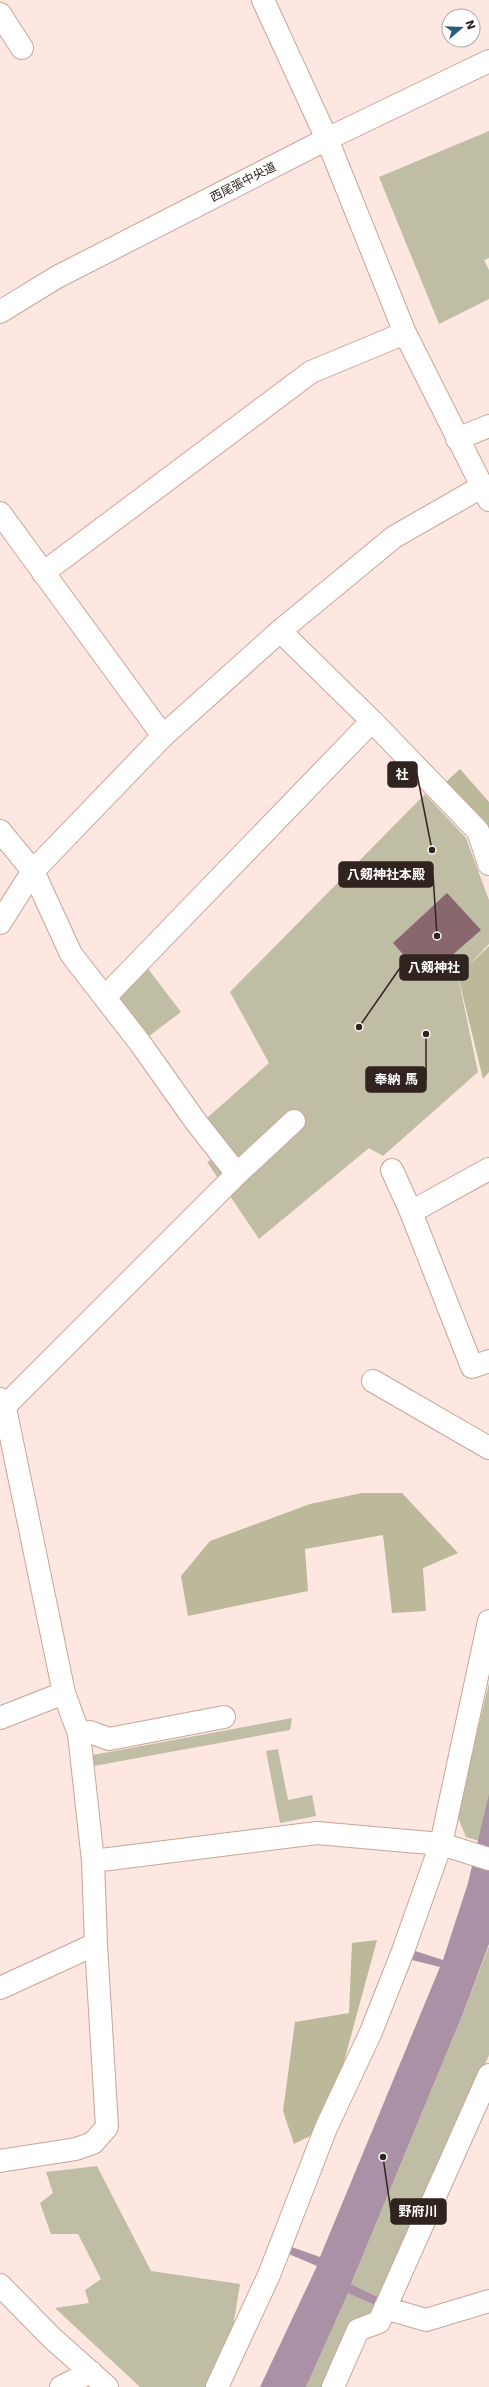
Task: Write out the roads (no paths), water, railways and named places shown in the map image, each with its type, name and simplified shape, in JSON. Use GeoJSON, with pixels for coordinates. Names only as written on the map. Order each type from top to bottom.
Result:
{"type":"FeatureCollection","features":[{"type":"Feature","properties":{"kind":"street"},"geometry":{"type":"LineString","coordinates":[[0,923],[33,871],[163,736],[280,631],[394,537],[486,493],[457,439],[405,333],[327,139],[263,0]]}},
{"type":"Feature","properties":{"kind":"street"},"geometry":{"type":"LineString","coordinates":[[0,14],[22,48]]}},
{"type":"Feature","properties":{"kind":"street","name":"西尾張中央道"},"geometry":{"type":"LineString","coordinates":[[0,312],[57,277],[327,139],[489,60]]}},
{"type":"Feature","properties":{"kind":"street"},"geometry":{"type":"LineString","coordinates":[[43,573],[311,372],[405,333]]}},
{"type":"Feature","properties":{"kind":"street"},"geometry":{"type":"LineString","coordinates":[[457,439],[489,426]]}},
{"type":"Feature","properties":{"kind":"street"},"geometry":{"type":"LineString","coordinates":[[0,513],[163,736]]}},
{"type":"Feature","properties":{"kind":"street"},"geometry":{"type":"LineString","coordinates":[[280,631],[372,721],[478,831],[489,864]]}},
{"type":"Feature","properties":{"kind":"street"},"geometry":{"type":"LineString","coordinates":[[106,997],[372,721]]}},
{"type":"Feature","properties":{"kind":"street"},"geometry":{"type":"LineString","coordinates":[[0,832],[33,871],[71,954],[106,997],[196,1122],[237,1174]]}},
{"type":"Feature","properties":{"kind":"street"},"geometry":{"type":"LineString","coordinates":[[0,2161],[76,2149],[93,2143],[107,2127],[96,1944],[93,1861],[79,1734],[64,1693],[2,1406],[237,1174],[294,1121]]}},
{"type":"Feature","properties":{"kind":"street"},"geometry":{"type":"LineString","coordinates":[[411,1212],[489,1169]]}},
{"type":"Feature","properties":{"kind":"street"},"geometry":{"type":"LineString","coordinates":[[392,1170],[411,1212],[472,1367],[489,1361]]}},
{"type":"Feature","properties":{"kind":"street"},"geometry":{"type":"LineString","coordinates":[[373,1381],[489,1448]]}},
{"type":"Feature","properties":{"kind":"street"},"geometry":{"type":"LineString","coordinates":[[217,2387],[269,2275],[326,2128],[371,2032],[444,1845],[489,1621]]}},
{"type":"Feature","properties":{"kind":"street"},"geometry":{"type":"LineString","coordinates":[[0,1718],[64,1693]]}},
{"type":"Feature","properties":{"kind":"street"},"geometry":{"type":"LineString","coordinates":[[79,1734],[90,1732],[109,1739],[224,1717]]}},
{"type":"Feature","properties":{"kind":"street"},"geometry":{"type":"LineString","coordinates":[[93,1861],[317,1833],[444,1845],[489,1859]]}},
{"type":"Feature","properties":{"kind":"street"},"geometry":{"type":"LineString","coordinates":[[0,1988],[96,1944]]}},
{"type":"Feature","properties":{"kind":"street"},"geometry":{"type":"LineString","coordinates":[[333,2387],[358,2330],[379,2322],[489,2075]]}},
{"type":"Feature","properties":{"kind":"street"},"geometry":{"type":"LineString","coordinates":[[0,2286],[52,2338],[107,2387]]}},
{"type":"Feature","properties":{"kind":"street"},"geometry":{"type":"LineString","coordinates":[[385,2308],[426,2320],[489,2301]]}},
{"type":"Feature","properties":{"kind":"street"},"geometry":{"type":"LineString","coordinates":[[61,2387],[91,2372]]}},
{"type":"Feature","properties":{"kind":"place","name":"社"},"geometry":{"type":"Point","coordinates":[432,850]}},
{"type":"Feature","properties":{"kind":"place","name":"八剱神社本殿"},"geometry":{"type":"Point","coordinates":[437,936]}},
{"type":"Feature","properties":{"kind":"place","name":"八剱神社"},"geometry":{"type":"Point","coordinates":[359,1027]}},
{"type":"Feature","properties":{"kind":"place","name":"奉納 馬"},"geometry":{"type":"Point","coordinates":[426,1034]}},
{"type":"Feature","properties":{"kind":"place","name":"野府川"},"geometry":{"type":"Point","coordinates":[383,2157]}}]}
